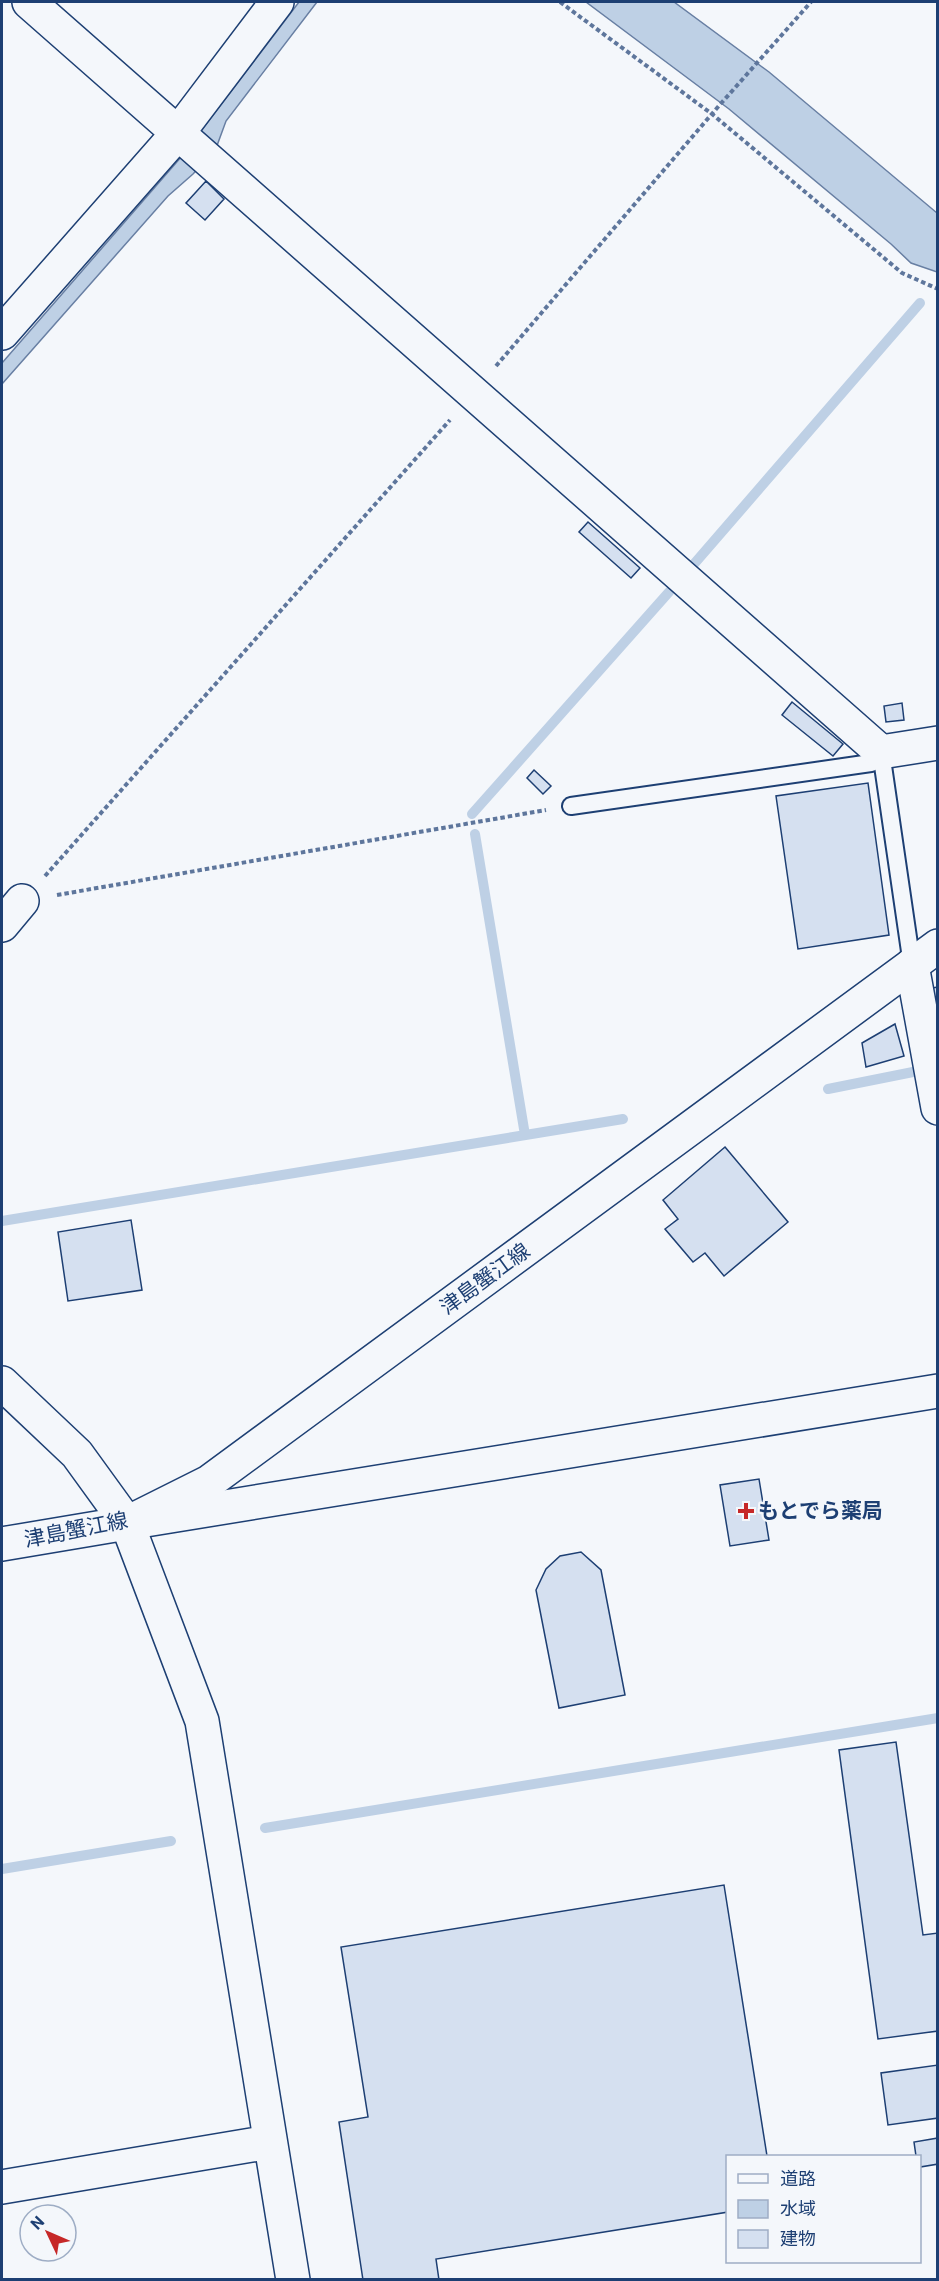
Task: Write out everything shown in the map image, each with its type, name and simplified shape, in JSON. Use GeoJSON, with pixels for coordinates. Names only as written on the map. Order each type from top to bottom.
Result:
{"type":"FeatureCollection","features":[{"type":"Feature","properties":{"kind":"street"},"geometry":{"type":"LineString","coordinates":[[29,2],[880,752],[938,743]]}},
{"type":"Feature","properties":{"kind":"street"},"geometry":{"type":"LineString","coordinates":[[2,333],[182,136],[277,2]]}},
{"type":"Feature","properties":{"kind":"street"},"geometry":{"type":"LineString","coordinates":[[925,956],[938,1107]]}},
{"type":"Feature","properties":{"kind":"street","name":"津島蟹江線"},"geometry":{"type":"LineString","coordinates":[[2,1544],[127,1523],[209,1482],[925,956]]}},
{"type":"Feature","properties":{"kind":"street"},"geometry":{"type":"LineString","coordinates":[[2,1383],[77,1454],[127,1523],[202,1721],[293,2280]]}},
{"type":"Feature","properties":{"kind":"street"},"geometry":{"type":"LineString","coordinates":[[127,1523],[938,1391]]}},
{"type":"Feature","properties":{"kind":"street"},"geometry":{"type":"LineString","coordinates":[[2,2187],[270,2142]]}},
{"type":"Feature","properties":{"kind":"lane"},"geometry":{"type":"LineString","coordinates":[[571,806],[872,763],[880,752]]}},
{"type":"Feature","properties":{"kind":"lane"},"geometry":{"type":"LineString","coordinates":[[880,752],[925,956]]}},
{"type":"Feature","properties":{"kind":"path"},"geometry":{"type":"LineString","coordinates":[[560,2],[712,114],[902,273],[938,289]]}},
{"type":"Feature","properties":{"kind":"path"},"geometry":{"type":"LineString","coordinates":[[12,913],[472,394],[717,108],[812,2]]}},
{"type":"Feature","properties":{"kind":"path"},"geometry":{"type":"LineString","coordinates":[[12,913],[571,806]]}},
{"type":"Feature","properties":{"kind":"water"},"geometry":{"type":"Polygon","coordinates":[[[299,2],[317,2],[226,121],[215,151],[168,196],[2,384],[2,363],[182,156],[299,2]]]}},
{"type":"Feature","properties":{"kind":"water"},"geometry":{"type":"Polygon","coordinates":[[[586,2],[674,2],[769,72],[937,213],[937,272],[911,263],[729,109],[586,2]]]}},
{"type":"Feature","properties":{"kind":"building"},"geometry":{"type":"Polygon","coordinates":[[[206,181],[224,199],[205,220],[186,203],[206,181]]]}},
{"type":"Feature","properties":{"kind":"building"},"geometry":{"type":"Polygon","coordinates":[[[588,522],[640,568],[631,578],[579,532],[588,522]]]}},
{"type":"Feature","properties":{"kind":"building"},"geometry":{"type":"Polygon","coordinates":[[[792,702],[843,744],[833,756],[782,715],[792,702]]]}},
{"type":"Feature","properties":{"kind":"building"},"geometry":{"type":"Polygon","coordinates":[[[902,703],[904,720],[886,722],[884,706],[902,703]]]}},
{"type":"Feature","properties":{"kind":"building"},"geometry":{"type":"Polygon","coordinates":[[[534,770],[551,786],[543,794],[527,778],[534,770]]]}},
{"type":"Feature","properties":{"kind":"building"},"geometry":{"type":"Polygon","coordinates":[[[868,783],[889,935],[798,949],[776,796],[868,783]]]}},
{"type":"Feature","properties":{"kind":"building"},"geometry":{"type":"Polygon","coordinates":[[[938,987],[938,1022],[932,988],[938,987]]]}},
{"type":"Feature","properties":{"kind":"building"},"geometry":{"type":"Polygon","coordinates":[[[895,1024],[904,1056],[866,1067],[862,1043],[895,1024]]]}},
{"type":"Feature","properties":{"kind":"building"},"geometry":{"type":"Polygon","coordinates":[[[725,1147],[788,1222],[724,1276],[705,1253],[693,1262],[665,1229],[678,1219],[663,1200],[725,1147]]]}},
{"type":"Feature","properties":{"kind":"building"},"geometry":{"type":"Polygon","coordinates":[[[131,1220],[142,1290],[68,1301],[58,1232],[131,1220]]]}},
{"type":"Feature","properties":{"kind":"building"},"geometry":{"type":"Polygon","coordinates":[[[759,1479],[769,1540],[730,1546],[720,1485],[759,1479]]]}},
{"type":"Feature","properties":{"kind":"building"},"geometry":{"type":"Polygon","coordinates":[[[581,1552],[601,1570],[625,1695],[559,1708],[536,1590],[546,1569],[560,1556],[581,1552]]]}},
{"type":"Feature","properties":{"kind":"building"},"geometry":{"type":"Polygon","coordinates":[[[896,1742],[923,1935],[938,1933],[938,2031],[878,2039],[839,1750],[896,1742]]]}},
{"type":"Feature","properties":{"kind":"building"},"geometry":{"type":"Polygon","coordinates":[[[724,1885],[767,2155],[726,2155],[726,2212],[436,2259],[439,2280],[363,2280],[339,2122],[368,2117],[341,1947],[724,1885]]]}},
{"type":"Feature","properties":{"kind":"building"},"geometry":{"type":"Polygon","coordinates":[[[938,2065],[938,2118],[888,2125],[881,2073],[938,2065]]]}},
{"type":"Feature","properties":{"kind":"building"},"geometry":{"type":"Polygon","coordinates":[[[938,2138],[938,2164],[921,2167],[921,2155],[916,2155],[914,2142],[938,2138]]]}},
{"type":"Feature","properties":{"kind":"waterway"},"geometry":{"type":"LineString","coordinates":[[694,564],[920,303]]}},
{"type":"Feature","properties":{"kind":"waterway"},"geometry":{"type":"LineString","coordinates":[[472,814],[669,592]]}},
{"type":"Feature","properties":{"kind":"waterway"},"geometry":{"type":"LineString","coordinates":[[475,834],[525,1135]]}},
{"type":"Feature","properties":{"kind":"waterway"},"geometry":{"type":"LineString","coordinates":[[828,1089],[918,1071]]}},
{"type":"Feature","properties":{"kind":"waterway"},"geometry":{"type":"LineString","coordinates":[[2,1221],[623,1119]]}},
{"type":"Feature","properties":{"kind":"waterway"},"geometry":{"type":"LineString","coordinates":[[265,1828],[938,1718]]}},
{"type":"Feature","properties":{"kind":"waterway"},"geometry":{"type":"LineString","coordinates":[[2,1869],[171,1841]]}},
{"type":"Feature","properties":{"kind":"place","name":"もとでら薬局"},"geometry":{"type":"Point","coordinates":[746,1511]}}]}
